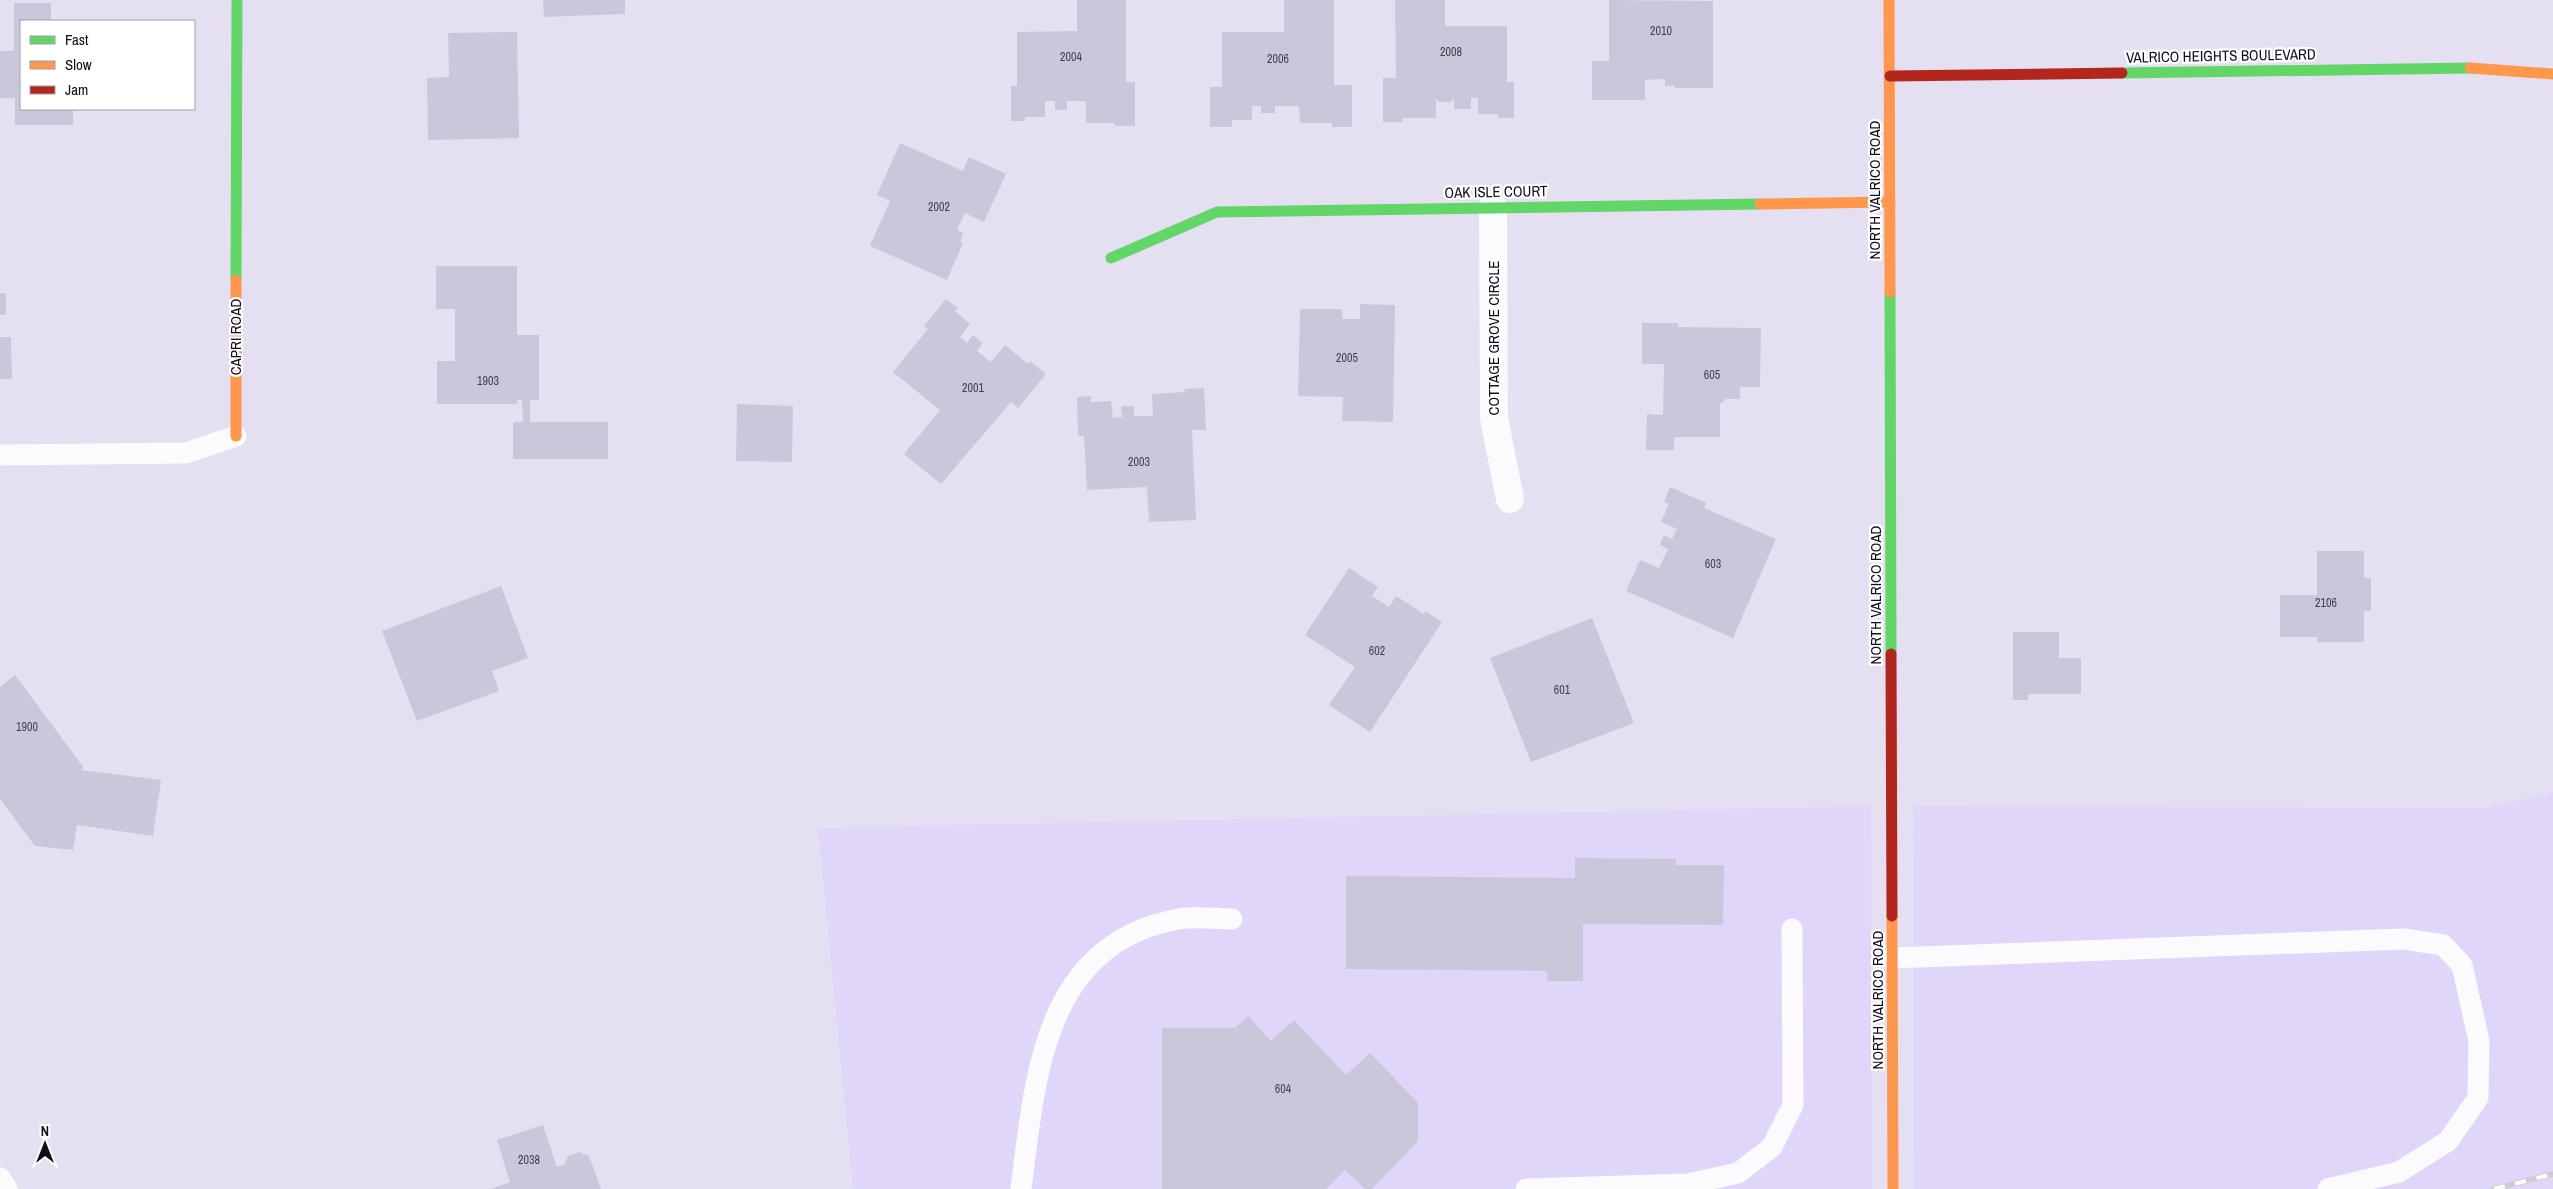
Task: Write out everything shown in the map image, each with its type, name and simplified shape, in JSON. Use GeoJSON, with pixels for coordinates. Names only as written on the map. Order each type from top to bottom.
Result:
{"type":"FeatureCollection","features":[{"type":"Feature","properties":{"kind":"street","name":"CAPRI ROAD"},"geometry":{"type":"LineString","coordinates":[[236,436],[237,0]]}},
{"type":"Feature","properties":{"kind":"street","name":"NORTH VALRICO ROAD"},"geometry":{"type":"LineString","coordinates":[[1890,0],[1893,1189]]}},
{"type":"Feature","properties":{"kind":"street","name":"VALRICO HEIGHTS BOULEVARD"},"geometry":{"type":"LineString","coordinates":[[1890,76],[2478,68],[2553,74]]}},
{"type":"Feature","properties":{"kind":"street","name":"OAK ISLE COURT"},"geometry":{"type":"LineString","coordinates":[[1112,258],[1217,212],[1493,206],[1890,202]]}},
{"type":"Feature","properties":{"kind":"street","name":"COTTAGE GROVE CIRCLE"},"geometry":{"type":"LineString","coordinates":[[1493,206],[1494,418],[1510,499]]}},
{"type":"Feature","properties":{"kind":"lane","name":"CAPRI ROAD"},"geometry":{"type":"LineString","coordinates":[[0,455],[186,453],[236,436]]}},
{"type":"Feature","properties":{"kind":"lane"},"geometry":{"type":"LineString","coordinates":[[1021,1189],[1033,1091],[1048,1034],[1072,986],[1106,948],[1138,930],[1180,919],[1232,919]]}},
{"type":"Feature","properties":{"kind":"lane"},"geometry":{"type":"LineString","coordinates":[[1526,1189],[1688,1184],[1738,1173],[1772,1147],[1793,1105],[1792,929]]}},
{"type":"Feature","properties":{"kind":"lane"},"geometry":{"type":"LineString","coordinates":[[1892,958],[2404,939],[2443,945],[2462,965],[2479,1041],[2478,1098],[2448,1141],[2399,1172],[2328,1189]]}},
{"type":"Feature","properties":{"kind":"lane"},"geometry":{"type":"LineString","coordinates":[[0,1178],[7,1189]]}},
{"type":"Feature","properties":{"kind":"shaded area"},"geometry":{"type":"Polygon","coordinates":[[[2553,792],[2553,1189],[1914,1189],[1913,806],[2487,808],[2553,792]]]}},
{"type":"Feature","properties":{"kind":"shaded area"},"geometry":{"type":"Polygon","coordinates":[[[1871,806],[1872,1189],[853,1189],[818,828],[1871,806]]]}},
{"type":"Feature","properties":{"kind":"building"},"geometry":{"type":"Polygon","coordinates":[[[543,0],[625,0],[625,14],[544,17],[543,0]]]}},
{"type":"Feature","properties":{"kind":"building"},"geometry":{"type":"Polygon","coordinates":[[[1077,0],[1126,0],[1126,82],[1135,82],[1135,126],[1115,126],[1115,123],[1086,123],[1086,101],[1067,101],[1067,110],[1055,110],[1055,101],[1045,101],[1045,117],[1025,117],[1025,121],[1011,121],[1011,86],[1017,86],[1017,32],[1077,31],[1077,0]]]}},
{"type":"Feature","properties":{"kind":"building"},"geometry":{"type":"Polygon","coordinates":[[[1284,0],[1334,0],[1334,85],[1352,85],[1352,127],[1332,127],[1332,123],[1300,123],[1299,106],[1275,106],[1275,113],[1261,113],[1261,106],[1252,106],[1252,120],[1232,120],[1232,127],[1210,127],[1210,87],[1222,87],[1222,32],[1284,32],[1284,0]]]}},
{"type":"Feature","properties":{"kind":"building"},"geometry":{"type":"Polygon","coordinates":[[[1395,0],[1445,0],[1445,26],[1507,26],[1507,82],[1514,82],[1514,118],[1498,118],[1498,114],[1478,114],[1478,98],[1471,98],[1471,109],[1454,109],[1454,98],[1451,102],[1439,102],[1436,98],[1436,118],[1403,118],[1403,122],[1383,122],[1383,78],[1396,78],[1395,0]]]}},
{"type":"Feature","properties":{"kind":"building"},"geometry":{"type":"Polygon","coordinates":[[[1609,0],[1713,1],[1713,88],[1675,88],[1675,86],[1665,86],[1665,79],[1645,80],[1645,100],[1592,100],[1592,61],[1609,61],[1609,0]]]}},
{"type":"Feature","properties":{"kind":"building"},"geometry":{"type":"Polygon","coordinates":[[[14,3],[51,3],[51,20],[20,20],[20,110],[73,110],[73,125],[15,125],[15,98],[0,98],[0,51],[14,51],[14,3]]]}},
{"type":"Feature","properties":{"kind":"building"},"geometry":{"type":"Polygon","coordinates":[[[517,32],[519,138],[428,140],[427,78],[449,77],[448,33],[517,32]]]}},
{"type":"Feature","properties":{"kind":"building"},"geometry":{"type":"Polygon","coordinates":[[[900,143],[963,171],[969,157],[1006,174],[984,222],[965,213],[957,230],[963,233],[960,242],[963,243],[947,280],[870,246],[890,201],[877,195],[900,143]]]}},
{"type":"Feature","properties":{"kind":"building"},"geometry":{"type":"Polygon","coordinates":[[[436,266],[517,266],[517,335],[539,335],[539,400],[530,400],[530,422],[608,422],[608,459],[513,459],[513,422],[523,422],[522,400],[517,400],[517,404],[437,404],[437,361],[455,361],[455,309],[436,309],[436,266]]]}},
{"type":"Feature","properties":{"kind":"building"},"geometry":{"type":"Polygon","coordinates":[[[0,293],[6,293],[6,315],[0,315],[0,293]]]}},
{"type":"Feature","properties":{"kind":"building"},"geometry":{"type":"Polygon","coordinates":[[[946,299],[958,308],[955,311],[970,324],[960,337],[967,343],[973,335],[983,343],[977,351],[991,362],[1005,345],[1028,364],[1030,361],[1046,374],[1018,408],[1011,402],[941,484],[904,454],[940,410],[893,372],[928,329],[924,326],[946,299]]]}},
{"type":"Feature","properties":{"kind":"building"},"geometry":{"type":"Polygon","coordinates":[[[1360,304],[1395,305],[1393,422],[1342,421],[1343,397],[1298,396],[1300,309],[1342,309],[1342,319],[1360,319],[1360,304]]]}},
{"type":"Feature","properties":{"kind":"building"},"geometry":{"type":"Polygon","coordinates":[[[1642,323],[1678,323],[1678,327],[1761,328],[1760,387],[1740,387],[1740,399],[1726,399],[1720,404],[1720,437],[1674,437],[1674,450],[1646,450],[1647,414],[1663,415],[1664,364],[1642,364],[1642,323]]]}},
{"type":"Feature","properties":{"kind":"building"},"geometry":{"type":"Polygon","coordinates":[[[0,337],[11,337],[12,379],[0,379],[0,337]]]}},
{"type":"Feature","properties":{"kind":"building"},"geometry":{"type":"Polygon","coordinates":[[[1204,388],[1206,430],[1192,430],[1196,520],[1149,522],[1147,487],[1087,490],[1084,436],[1078,436],[1077,397],[1091,396],[1091,402],[1111,401],[1113,418],[1122,417],[1121,406],[1134,406],[1134,416],[1153,416],[1152,394],[1185,392],[1184,389],[1204,388]]]}},
{"type":"Feature","properties":{"kind":"building"},"geometry":{"type":"Polygon","coordinates":[[[737,404],[793,406],[792,462],[736,461],[737,404]]]}},
{"type":"Feature","properties":{"kind":"building"},"geometry":{"type":"Polygon","coordinates":[[[1670,487],[1706,503],[1704,508],[1776,539],[1733,638],[1626,591],[1640,560],[1659,568],[1668,549],[1660,545],[1664,535],[1672,539],[1677,529],[1661,522],[1669,504],[1664,502],[1670,487]]]}},
{"type":"Feature","properties":{"kind":"building"},"geometry":{"type":"Polygon","coordinates":[[[2317,551],[2364,551],[2364,578],[2371,578],[2371,611],[2364,611],[2364,642],[2317,642],[2317,637],[2280,637],[2280,595],[2317,595],[2317,551]]]}},
{"type":"Feature","properties":{"kind":"building"},"geometry":{"type":"Polygon","coordinates":[[[1349,568],[1378,587],[1372,596],[1389,607],[1396,596],[1424,614],[1425,611],[1442,622],[1370,732],[1329,705],[1355,667],[1305,635],[1349,568]]]}},
{"type":"Feature","properties":{"kind":"building"},"geometry":{"type":"Polygon","coordinates":[[[501,586],[528,658],[492,671],[499,691],[417,721],[382,631],[501,586]]]}},
{"type":"Feature","properties":{"kind":"building"},"geometry":{"type":"Polygon","coordinates":[[[1592,618],[1634,723],[1531,762],[1490,658],[1592,618]]]}},
{"type":"Feature","properties":{"kind":"building"},"geometry":{"type":"Polygon","coordinates":[[[2013,632],[2059,632],[2059,658],[2081,658],[2081,694],[2028,694],[2028,700],[2013,700],[2013,632]]]}},
{"type":"Feature","properties":{"kind":"building"},"geometry":{"type":"Polygon","coordinates":[[[15,675],[84,768],[81,770],[161,780],[153,836],[77,825],[73,850],[35,846],[0,799],[0,687],[15,675]]]}},
{"type":"Feature","properties":{"kind":"building"},"geometry":{"type":"Polygon","coordinates":[[[1575,858],[1676,859],[1676,865],[1724,865],[1723,925],[1583,924],[1583,981],[1547,981],[1547,971],[1346,969],[1346,876],[1575,878],[1575,858]]]}},
{"type":"Feature","properties":{"kind":"building"},"geometry":{"type":"Polygon","coordinates":[[[1248,1016],[1271,1041],[1294,1020],[1346,1075],[1370,1053],[1418,1103],[1418,1141],[1372,1189],[1365,1189],[1345,1170],[1326,1189],[1162,1189],[1162,1028],[1235,1028],[1248,1016]]]}},
{"type":"Feature","properties":{"kind":"building"},"geometry":{"type":"Polygon","coordinates":[[[543,1125],[557,1167],[565,1164],[568,1156],[579,1152],[589,1156],[601,1189],[491,1189],[510,1182],[497,1140],[543,1125]]]}},
{"type":"Feature","properties":{"kind":"railway"},"geometry":{"type":"LineString","coordinates":[[2494,1189],[2553,1174]]}},
{"type":"Feature","properties":{"kind":"traffic: fast"},"geometry":{"type":"LineString","coordinates":[[236,280],[237,0]]}},
{"type":"Feature","properties":{"kind":"traffic: fast"},"geometry":{"type":"LineString","coordinates":[[2122,73],[2470,68]]}},
{"type":"Feature","properties":{"kind":"traffic: fast"},"geometry":{"type":"LineString","coordinates":[[1111,258],[1217,212],[1760,204]]}},
{"type":"Feature","properties":{"kind":"traffic: fast"},"geometry":{"type":"LineString","coordinates":[[1890,292],[1891,654]]}},
{"type":"Feature","properties":{"kind":"traffic: slow"},"geometry":{"type":"LineString","coordinates":[[1889,0],[1890,292]]}},
{"type":"Feature","properties":{"kind":"traffic: slow"},"geometry":{"type":"LineString","coordinates":[[2470,68],[2553,74]]}},
{"type":"Feature","properties":{"kind":"traffic: slow"},"geometry":{"type":"LineString","coordinates":[[1760,204],[1890,202]]}},
{"type":"Feature","properties":{"kind":"traffic: slow"},"geometry":{"type":"LineString","coordinates":[[236,280],[236,436]]}},
{"type":"Feature","properties":{"kind":"traffic: slow"},"geometry":{"type":"LineString","coordinates":[[1892,916],[1893,1189]]}},
{"type":"Feature","properties":{"kind":"traffic: jam"},"geometry":{"type":"LineString","coordinates":[[1890,76],[2122,73]]}},
{"type":"Feature","properties":{"kind":"traffic: jam"},"geometry":{"type":"LineString","coordinates":[[1891,654],[1892,916]]}}]}
